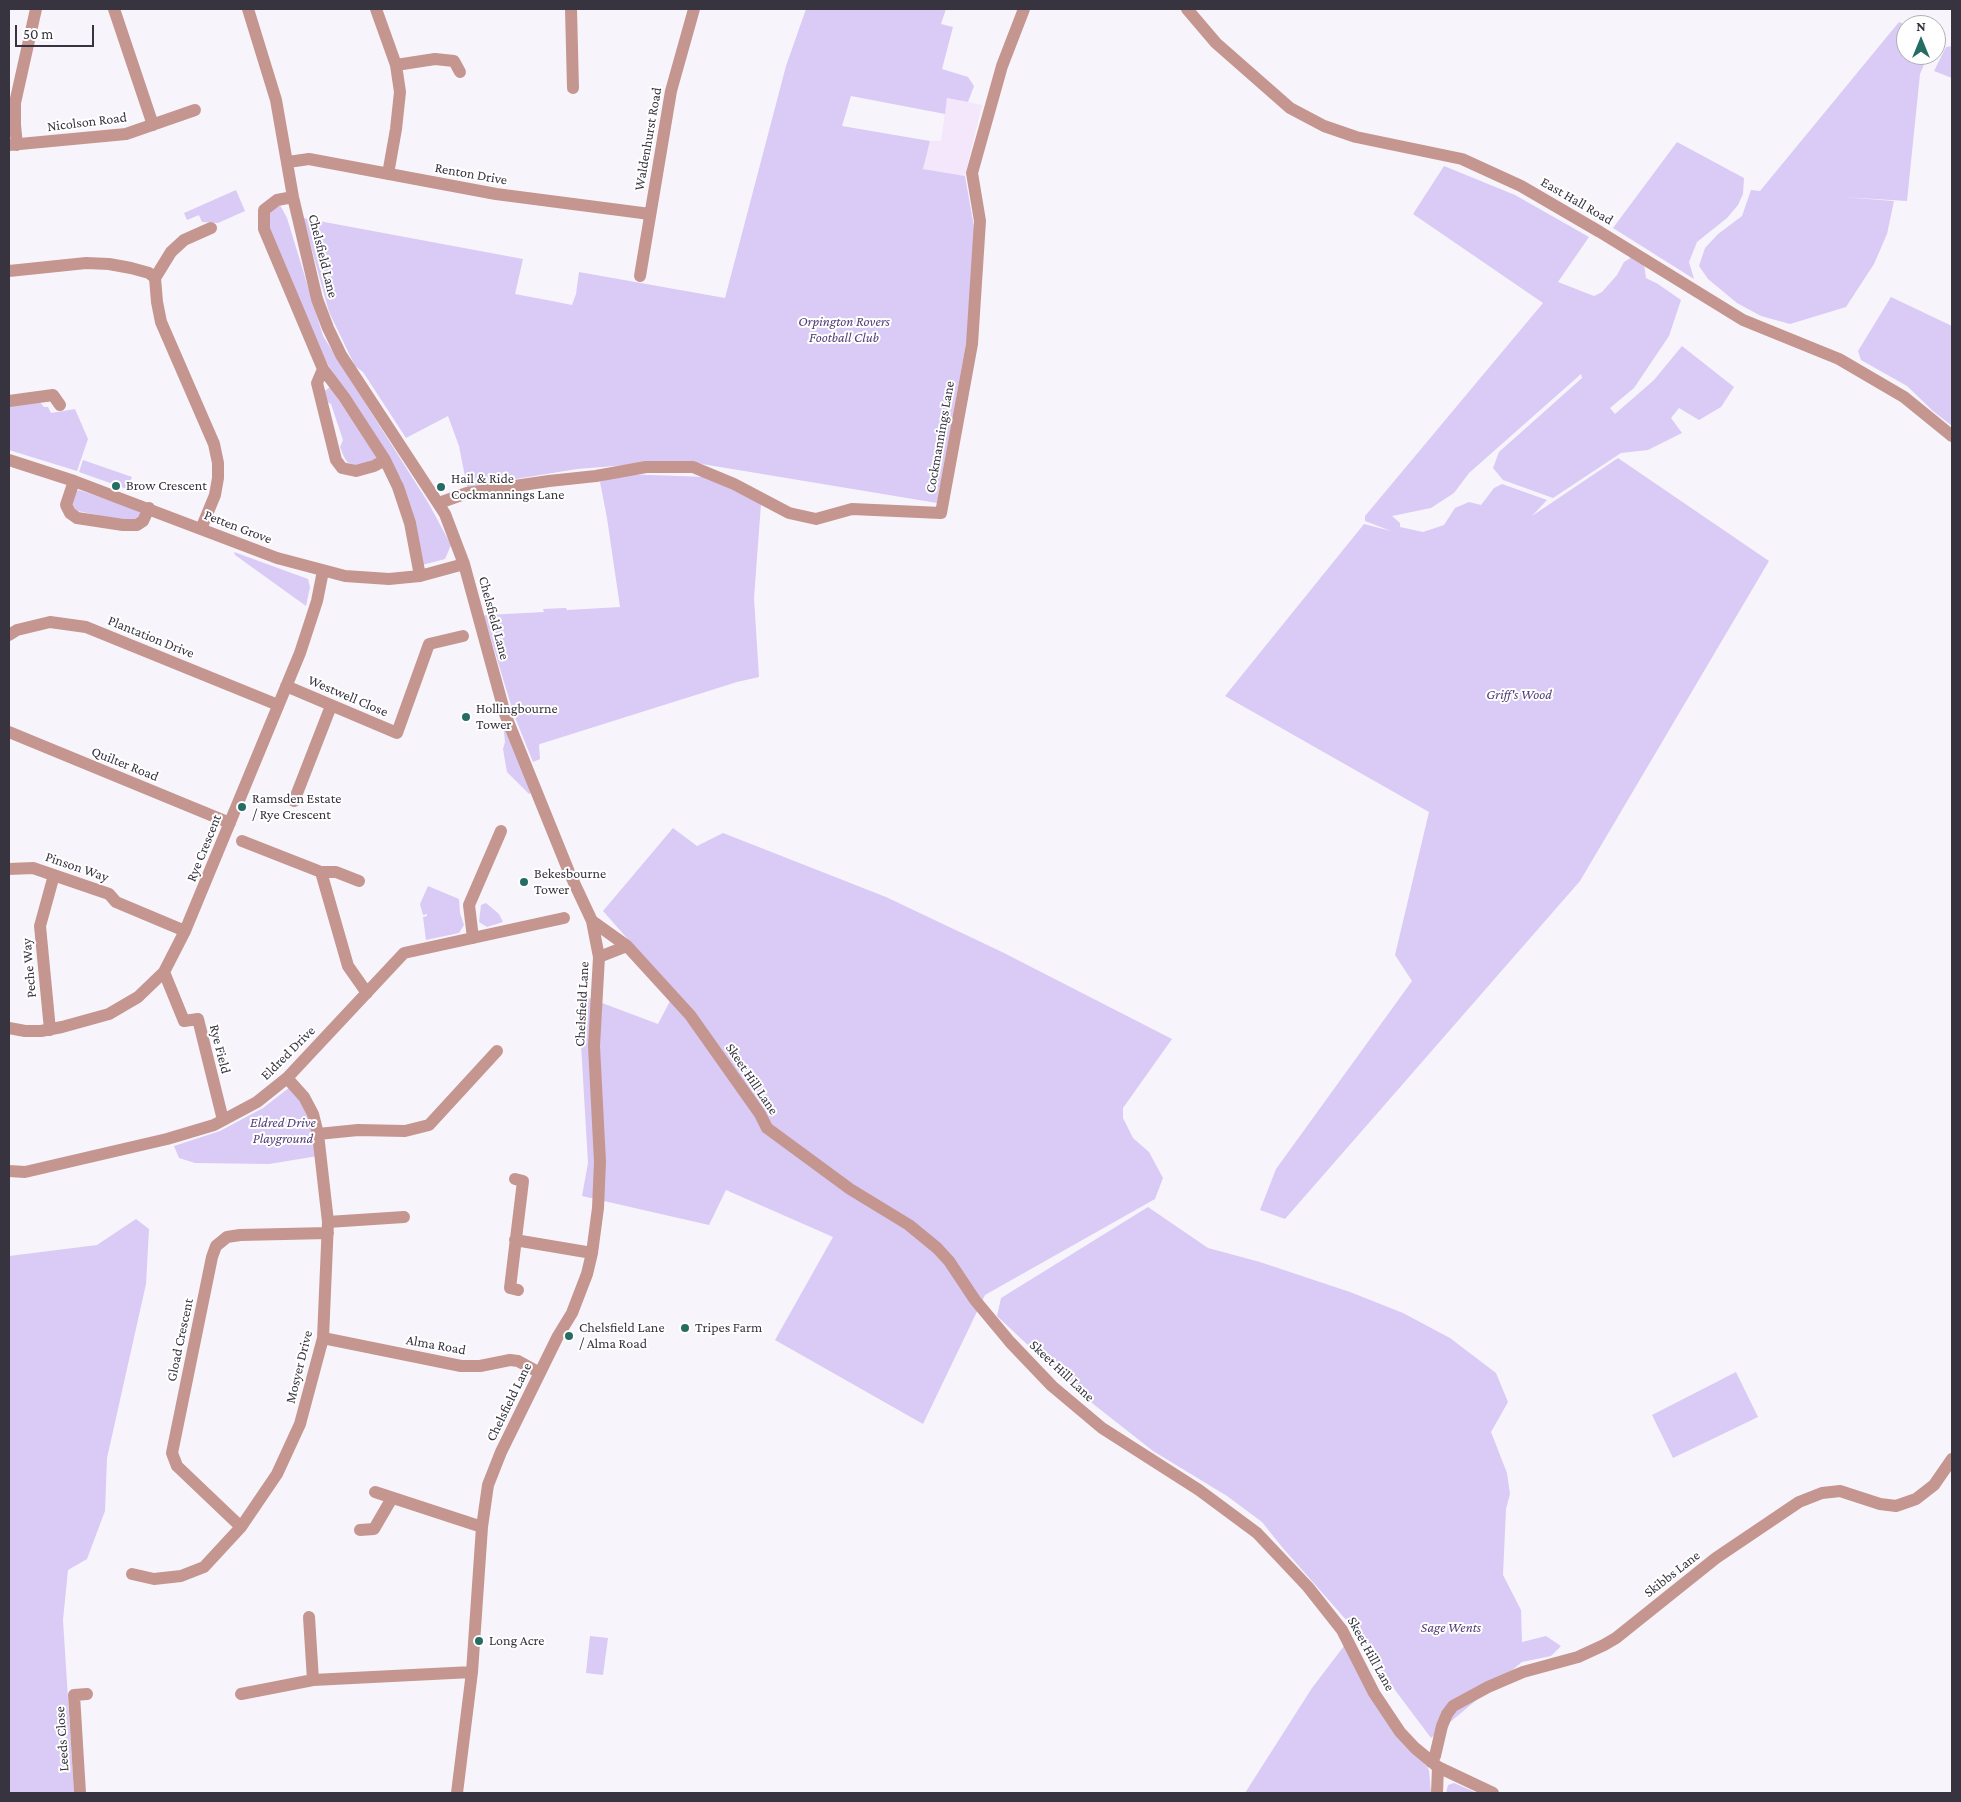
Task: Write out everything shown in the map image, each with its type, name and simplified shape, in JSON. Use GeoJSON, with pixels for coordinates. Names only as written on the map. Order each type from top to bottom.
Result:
{"type":"FeatureCollection","features":[{"type":"Feature","properties":{"kind":"street"},"geometry":{"type":"LineString","coordinates":[[13,145],[16,98],[36,9]]}},
{"type":"Feature","properties":{"kind":"street"},"geometry":{"type":"LineString","coordinates":[[114,9],[154,125]]}},
{"type":"Feature","properties":{"kind":"street","name":"Chelsfield Lane"},"geometry":{"type":"LineString","coordinates":[[248,9],[272,84],[293,197],[310,274],[328,328],[341,355],[397,442],[440,503],[464,564],[505,714],[565,863],[592,921],[599,957],[594,1046],[600,1162],[598,1208],[592,1254],[587,1274],[572,1313],[558,1336],[501,1452],[488,1485],[482,1527],[472,1672],[457,1793]]}},
{"type":"Feature","properties":{"kind":"street"},"geometry":{"type":"LineString","coordinates":[[376,9],[396,65],[400,92],[388,174]]}},
{"type":"Feature","properties":{"kind":"street"},"geometry":{"type":"LineString","coordinates":[[571,9],[573,88]]}},
{"type":"Feature","properties":{"kind":"street","name":"Waldenhurst Road"},"geometry":{"type":"LineString","coordinates":[[640,276],[671,91],[694,9]]}},
{"type":"Feature","properties":{"kind":"street","name":"Cockmannings Lane"},"geometry":{"type":"LineString","coordinates":[[440,503],[467,493],[540,482],[596,476],[646,467],[693,467],[734,484],[789,514],[816,518],[852,509],[941,513],[972,344],[980,221],[972,173],[1002,66],[1024,9]]}},
{"type":"Feature","properties":{"kind":"street","name":"East Hall Road"},"geometry":{"type":"LineString","coordinates":[[1187,9],[1216,43],[1290,108],[1324,126],[1356,137],[1462,158],[1521,186],[1609,237],[1743,320],[1839,359],[1904,397],[1952,436]]}},
{"type":"Feature","properties":{"kind":"street"},"geometry":{"type":"LineString","coordinates":[[396,65],[435,59],[457,62]]}},
{"type":"Feature","properties":{"kind":"street","name":"Nicolson Road"},"geometry":{"type":"LineString","coordinates":[[13,145],[116,135],[136,131],[195,110]]}},
{"type":"Feature","properties":{"kind":"street","name":"Renton Drive"},"geometry":{"type":"LineString","coordinates":[[288,162],[308,159],[496,194],[650,214]]}},
{"type":"Feature","properties":{"kind":"street"},"geometry":{"type":"LineString","coordinates":[[293,197],[277,200],[264,210],[264,229],[323,368],[385,460],[398,487],[410,523],[420,576]]}},
{"type":"Feature","properties":{"kind":"street"},"geometry":{"type":"LineString","coordinates":[[201,528],[215,494],[218,463],[214,444],[161,322],[157,302],[156,278],[171,252],[184,240],[212,228]]}},
{"type":"Feature","properties":{"kind":"street"},"geometry":{"type":"LineString","coordinates":[[9,271],[86,264],[109,264],[149,273],[156,278]]}},
{"type":"Feature","properties":{"kind":"street"},"geometry":{"type":"LineString","coordinates":[[323,368],[316,383],[336,460],[342,468],[356,471],[374,466],[385,460]]}},
{"type":"Feature","properties":{"kind":"street"},"geometry":{"type":"LineString","coordinates":[[9,401],[52,395],[60,405]]}},
{"type":"Feature","properties":{"kind":"street","name":"Petten Grove"},"geometry":{"type":"LineString","coordinates":[[9,460],[149,508],[277,558],[323,571],[369,579],[389,579],[420,576],[464,564]]}},
{"type":"Feature","properties":{"kind":"street"},"geometry":{"type":"LineString","coordinates":[[74,481],[66,504],[70,513],[77,518],[123,525],[137,525],[143,521],[149,508]]}},
{"type":"Feature","properties":{"kind":"street","name":"Rye Crescent"},"geometry":{"type":"LineString","coordinates":[[9,1028],[34,1032],[50,1030],[91,1020],[116,1011],[144,993],[164,972],[185,931],[309,630],[323,571]]}},
{"type":"Feature","properties":{"kind":"street","name":"Plantation Drive"},"geometry":{"type":"LineString","coordinates":[[9,635],[17,630],[50,622],[86,627],[278,705]]}},
{"type":"Feature","properties":{"kind":"street","name":"Westwell Close"},"geometry":{"type":"LineString","coordinates":[[286,686],[397,733],[429,644],[462,636]]}},
{"type":"Feature","properties":{"kind":"street"},"geometry":{"type":"LineString","coordinates":[[294,801],[331,706]]}},
{"type":"Feature","properties":{"kind":"street","name":"Quilter Road"},"geometry":{"type":"LineString","coordinates":[[9,732],[230,823]]}},
{"type":"Feature","properties":{"kind":"street"},"geometry":{"type":"LineString","coordinates":[[473,938],[469,905],[501,831]]}},
{"type":"Feature","properties":{"kind":"street"},"geometry":{"type":"LineString","coordinates":[[242,841],[322,872],[336,872],[359,881]]}},
{"type":"Feature","properties":{"kind":"street","name":"Pinson Way"},"geometry":{"type":"LineString","coordinates":[[9,869],[34,868],[109,894],[116,902],[185,931]]}},
{"type":"Feature","properties":{"kind":"street"},"geometry":{"type":"LineString","coordinates":[[322,872],[348,966],[367,993]]}},
{"type":"Feature","properties":{"kind":"street","name":"Peche Way"},"geometry":{"type":"LineString","coordinates":[[50,1030],[40,926],[54,875]]}},
{"type":"Feature","properties":{"kind":"street","name":"Eldred Drive"},"geometry":{"type":"LineString","coordinates":[[9,1171],[25,1172],[167,1139],[214,1125],[257,1102],[287,1078],[404,953],[564,918]]}},
{"type":"Feature","properties":{"kind":"street","name":"Skeet Hill Lane"},"geometry":{"type":"LineString","coordinates":[[592,921],[627,946],[690,1015],[760,1114],[767,1128],[850,1189],[909,1225],[937,1248],[949,1261],[975,1300],[1010,1342],[1052,1386],[1102,1428],[1237,1516],[1257,1533],[1308,1587],[1342,1630],[1374,1693],[1400,1732],[1434,1765],[1494,1793]]}},
{"type":"Feature","properties":{"kind":"street"},"geometry":{"type":"LineString","coordinates":[[599,957],[627,946]]}},
{"type":"Feature","properties":{"kind":"street","name":"Rye Field"},"geometry":{"type":"LineString","coordinates":[[164,972],[184,1021],[198,1019],[223,1120]]}},
{"type":"Feature","properties":{"kind":"street"},"geometry":{"type":"LineString","coordinates":[[318,1134],[358,1130],[405,1131],[429,1125],[497,1051]]}},
{"type":"Feature","properties":{"kind":"street","name":"Mosyer Drive"},"geometry":{"type":"LineString","coordinates":[[132,1574],[154,1579],[181,1576],[204,1567],[241,1527],[277,1474],[300,1424],[323,1338],[328,1228],[318,1134],[313,1114],[304,1097],[287,1078]]}},
{"type":"Feature","properties":{"kind":"street"},"geometry":{"type":"LineString","coordinates":[[515,1179],[523,1181],[510,1288],[518,1290]]}},
{"type":"Feature","properties":{"kind":"street"},"geometry":{"type":"LineString","coordinates":[[328,1228],[404,1217]]}},
{"type":"Feature","properties":{"kind":"street","name":"Gload Crescent"},"geometry":{"type":"LineString","coordinates":[[241,1527],[177,1466],[172,1453],[212,1257],[216,1246],[227,1237],[328,1228]]}},
{"type":"Feature","properties":{"kind":"street"},"geometry":{"type":"LineString","coordinates":[[516,1240],[592,1254]]}},
{"type":"Feature","properties":{"kind":"street","name":"Alma Road"},"geometry":{"type":"LineString","coordinates":[[323,1338],[461,1366],[480,1366],[510,1360],[518,1361],[540,1373]]}},
{"type":"Feature","properties":{"kind":"street","name":"Skibbs Lane"},"geometry":{"type":"LineString","coordinates":[[1437,1793],[1435,1756],[1442,1726],[1453,1706],[1488,1687],[1523,1672],[1578,1657],[1616,1638],[1716,1558],[1799,1502],[1822,1493],[1840,1491],[1880,1504],[1896,1506],[1916,1499],[1934,1485],[1952,1459]]}},
{"type":"Feature","properties":{"kind":"street"},"geometry":{"type":"LineString","coordinates":[[375,1492],[482,1527]]}},
{"type":"Feature","properties":{"kind":"street"},"geometry":{"type":"LineString","coordinates":[[360,1530],[374,1529],[392,1498]]}},
{"type":"Feature","properties":{"kind":"street"},"geometry":{"type":"LineString","coordinates":[[309,1617],[313,1680]]}},
{"type":"Feature","properties":{"kind":"street"},"geometry":{"type":"LineString","coordinates":[[241,1694],[313,1680],[472,1672]]}},
{"type":"Feature","properties":{"kind":"street","name":"Leeds Close"},"geometry":{"type":"LineString","coordinates":[[80,1793],[74,1695],[88,1694]]}},
{"type":"Feature","properties":{"kind":"shaded area"},"geometry":{"type":"Polygon","coordinates":[[[947,98],[982,105],[965,176],[923,169],[930,141],[941,141],[947,98]]]}},
{"type":"Feature","properties":{"kind":"green space","name":"Orpington Rovers Football Club"},"geometry":{"type":"Polygon","coordinates":[[[806,9],[946,9],[941,24],[953,27],[942,69],[968,77],[974,86],[968,102],[947,98],[945,114],[851,96],[842,126],[930,141],[923,169],[965,176],[977,244],[967,338],[937,503],[696,463],[665,462],[577,469],[467,487],[459,446],[448,416],[406,438],[363,372],[355,366],[329,312],[303,218],[523,259],[515,294],[572,305],[576,294],[579,272],[725,298],[786,66],[806,9]]]}},
{"type":"Feature","properties":{"kind":"green space"},"geometry":{"type":"Polygon","coordinates":[[[1896,26],[1896,65],[1924,65],[1920,74],[1907,201],[1843,197],[1894,201],[1887,234],[1874,264],[1846,307],[1790,324],[1761,316],[1737,303],[1708,279],[1699,266],[1705,248],[1718,234],[1742,216],[1751,190],[1760,191],[1896,26]]]}},
{"type":"Feature","properties":{"kind":"green space"},"geometry":{"type":"Polygon","coordinates":[[[1952,46],[1952,78],[1934,71],[1937,65],[1946,65],[1946,47],[1952,46]]]}},
{"type":"Feature","properties":{"kind":"green space"},"geometry":{"type":"Polygon","coordinates":[[[1677,142],[1744,178],[1743,194],[1738,205],[1727,218],[1697,242],[1689,262],[1694,279],[1613,228],[1677,142]]]}},
{"type":"Feature","properties":{"kind":"green space","name":"Griff's Wood"},"geometry":{"type":"Polygon","coordinates":[[[1444,166],[1515,195],[1589,237],[1558,282],[1594,296],[1602,292],[1617,275],[1624,262],[1632,257],[1644,264],[1646,278],[1681,300],[1669,336],[1634,388],[1610,408],[1615,414],[1654,380],[1682,346],[1734,387],[1721,407],[1699,420],[1679,408],[1671,418],[1682,433],[1648,450],[1621,453],[1553,498],[1503,480],[1493,468],[1499,452],[1582,378],[1581,374],[1469,473],[1454,493],[1431,508],[1392,516],[1400,523],[1400,527],[1423,532],[1444,525],[1455,508],[1469,502],[1481,505],[1494,488],[1502,484],[1547,500],[1532,516],[1618,458],[1769,561],[1580,881],[1285,1219],[1260,1210],[1276,1169],[1412,981],[1395,955],[1429,812],[1225,696],[1364,524],[1391,531],[1365,521],[1365,516],[1543,303],[1413,214],[1444,166]]]}},
{"type":"Feature","properties":{"kind":"green space"},"geometry":{"type":"Polygon","coordinates":[[[236,190],[245,211],[218,223],[202,222],[199,215],[187,220],[184,213],[236,190]]]}},
{"type":"Feature","properties":{"kind":"green space"},"geometry":{"type":"Polygon","coordinates":[[[280,205],[287,218],[323,336],[429,504],[451,545],[445,559],[422,565],[401,479],[328,365],[266,226],[268,212],[280,205]]]}},
{"type":"Feature","properties":{"kind":"green space"},"geometry":{"type":"Polygon","coordinates":[[[1891,297],[1952,326],[1952,426],[1907,386],[1861,360],[1858,351],[1891,297]]]}},
{"type":"Feature","properties":{"kind":"green space"},"geometry":{"type":"Polygon","coordinates":[[[330,387],[377,458],[358,467],[347,462],[340,447],[343,440],[331,404],[324,400],[322,393],[330,387]]]}},
{"type":"Feature","properties":{"kind":"green space"},"geometry":{"type":"Polygon","coordinates":[[[39,401],[44,407],[48,407],[51,413],[75,409],[88,439],[77,471],[9,450],[9,405],[39,401]]]}},
{"type":"Feature","properties":{"kind":"green space"},"geometry":{"type":"Polygon","coordinates":[[[83,460],[132,477],[127,489],[79,472],[83,460]]]}},
{"type":"Feature","properties":{"kind":"green space"},"geometry":{"type":"Polygon","coordinates":[[[623,474],[707,477],[761,504],[754,598],[759,677],[737,682],[540,744],[540,759],[533,762],[514,715],[484,616],[544,612],[543,609],[566,608],[567,610],[620,607],[600,482],[623,474]]]}},
{"type":"Feature","properties":{"kind":"green space"},"geometry":{"type":"Polygon","coordinates":[[[79,490],[138,510],[141,514],[135,523],[73,510],[70,506],[74,493],[79,490]]]}},
{"type":"Feature","properties":{"kind":"green space"},"geometry":{"type":"Polygon","coordinates":[[[234,552],[308,579],[310,587],[306,606],[235,555],[234,552]]]}},
{"type":"Feature","properties":{"kind":"green space"},"geometry":{"type":"Polygon","coordinates":[[[503,723],[533,791],[529,794],[507,772],[503,749],[505,742],[503,723]]]}},
{"type":"Feature","properties":{"kind":"green space"},"geometry":{"type":"Polygon","coordinates":[[[673,828],[697,846],[723,833],[886,897],[1002,952],[1172,1039],[1123,1108],[1123,1118],[1133,1138],[1149,1152],[1163,1178],[1155,1199],[985,1295],[923,1424],[775,1340],[833,1237],[726,1190],[709,1225],[582,1196],[588,1163],[578,994],[658,1024],[670,1001],[672,989],[603,911],[673,828]]]}},
{"type":"Feature","properties":{"kind":"green space"},"geometry":{"type":"Polygon","coordinates":[[[428,886],[459,899],[460,913],[464,925],[459,933],[426,940],[423,917],[427,916],[427,914],[423,915],[420,904],[428,886]]]}},
{"type":"Feature","properties":{"kind":"green space"},"geometry":{"type":"Polygon","coordinates":[[[486,903],[499,914],[503,922],[487,927],[479,922],[481,905],[486,903]]]}},
{"type":"Feature","properties":{"kind":"green space","name":"Eldred Drive Playground"},"geometry":{"type":"Polygon","coordinates":[[[290,1087],[312,1120],[318,1156],[269,1164],[195,1163],[179,1158],[174,1146],[220,1131],[263,1108],[290,1087]]]}},
{"type":"Feature","properties":{"kind":"green space","name":"Sage Wents"},"geometry":{"type":"Polygon","coordinates":[[[1148,1207],[1208,1248],[1260,1262],[1350,1292],[1403,1313],[1450,1338],[1496,1373],[1508,1402],[1491,1432],[1507,1473],[1510,1494],[1506,1509],[1503,1575],[1521,1610],[1522,1642],[1546,1636],[1561,1646],[1551,1656],[1522,1662],[1431,1738],[1356,1638],[1348,1622],[1262,1522],[1227,1496],[1153,1451],[1092,1403],[997,1316],[1001,1298],[1148,1207]]]}},
{"type":"Feature","properties":{"kind":"green space"},"geometry":{"type":"Polygon","coordinates":[[[136,1219],[149,1229],[146,1284],[107,1458],[105,1511],[87,1559],[68,1570],[63,1620],[74,1793],[9,1793],[9,1256],[97,1245],[136,1219]]]}},
{"type":"Feature","properties":{"kind":"green space"},"geometry":{"type":"Polygon","coordinates":[[[1736,1372],[1758,1417],[1673,1458],[1652,1415],[1736,1372]]]}},
{"type":"Feature","properties":{"kind":"green space"},"geometry":{"type":"Polygon","coordinates":[[[590,1636],[608,1638],[603,1675],[586,1673],[590,1636]]]}},
{"type":"Feature","properties":{"kind":"green space"},"geometry":{"type":"Polygon","coordinates":[[[1344,1646],[1429,1770],[1431,1793],[1245,1793],[1312,1688],[1344,1646]]]}},
{"type":"Feature","properties":{"kind":"green space"},"geometry":{"type":"Polygon","coordinates":[[[1454,1783],[1477,1793],[1446,1793],[1448,1785],[1454,1783]]]}},
{"type":"Feature","properties":{"kind":"place","name":"Brow Crescent"},"geometry":{"type":"Point","coordinates":[116,486]}},
{"type":"Feature","properties":{"kind":"place","name":"Hail & Ride Cockmannings Lane"},"geometry":{"type":"Point","coordinates":[441,487]}},
{"type":"Feature","properties":{"kind":"place","name":"Hollingbourne Tower"},"geometry":{"type":"Point","coordinates":[466,717]}},
{"type":"Feature","properties":{"kind":"place","name":"Ramsden Estate / Rye Crescent"},"geometry":{"type":"Point","coordinates":[242,807]}},
{"type":"Feature","properties":{"kind":"place","name":"Bekesbourne Tower"},"geometry":{"type":"Point","coordinates":[524,882]}},
{"type":"Feature","properties":{"kind":"place","name":"Tripes Farm"},"geometry":{"type":"Point","coordinates":[685,1328]}},
{"type":"Feature","properties":{"kind":"place","name":"Chelsfield Lane / Alma Road"},"geometry":{"type":"Point","coordinates":[569,1336]}},
{"type":"Feature","properties":{"kind":"place","name":"Long Acre"},"geometry":{"type":"Point","coordinates":[479,1641]}}]}
